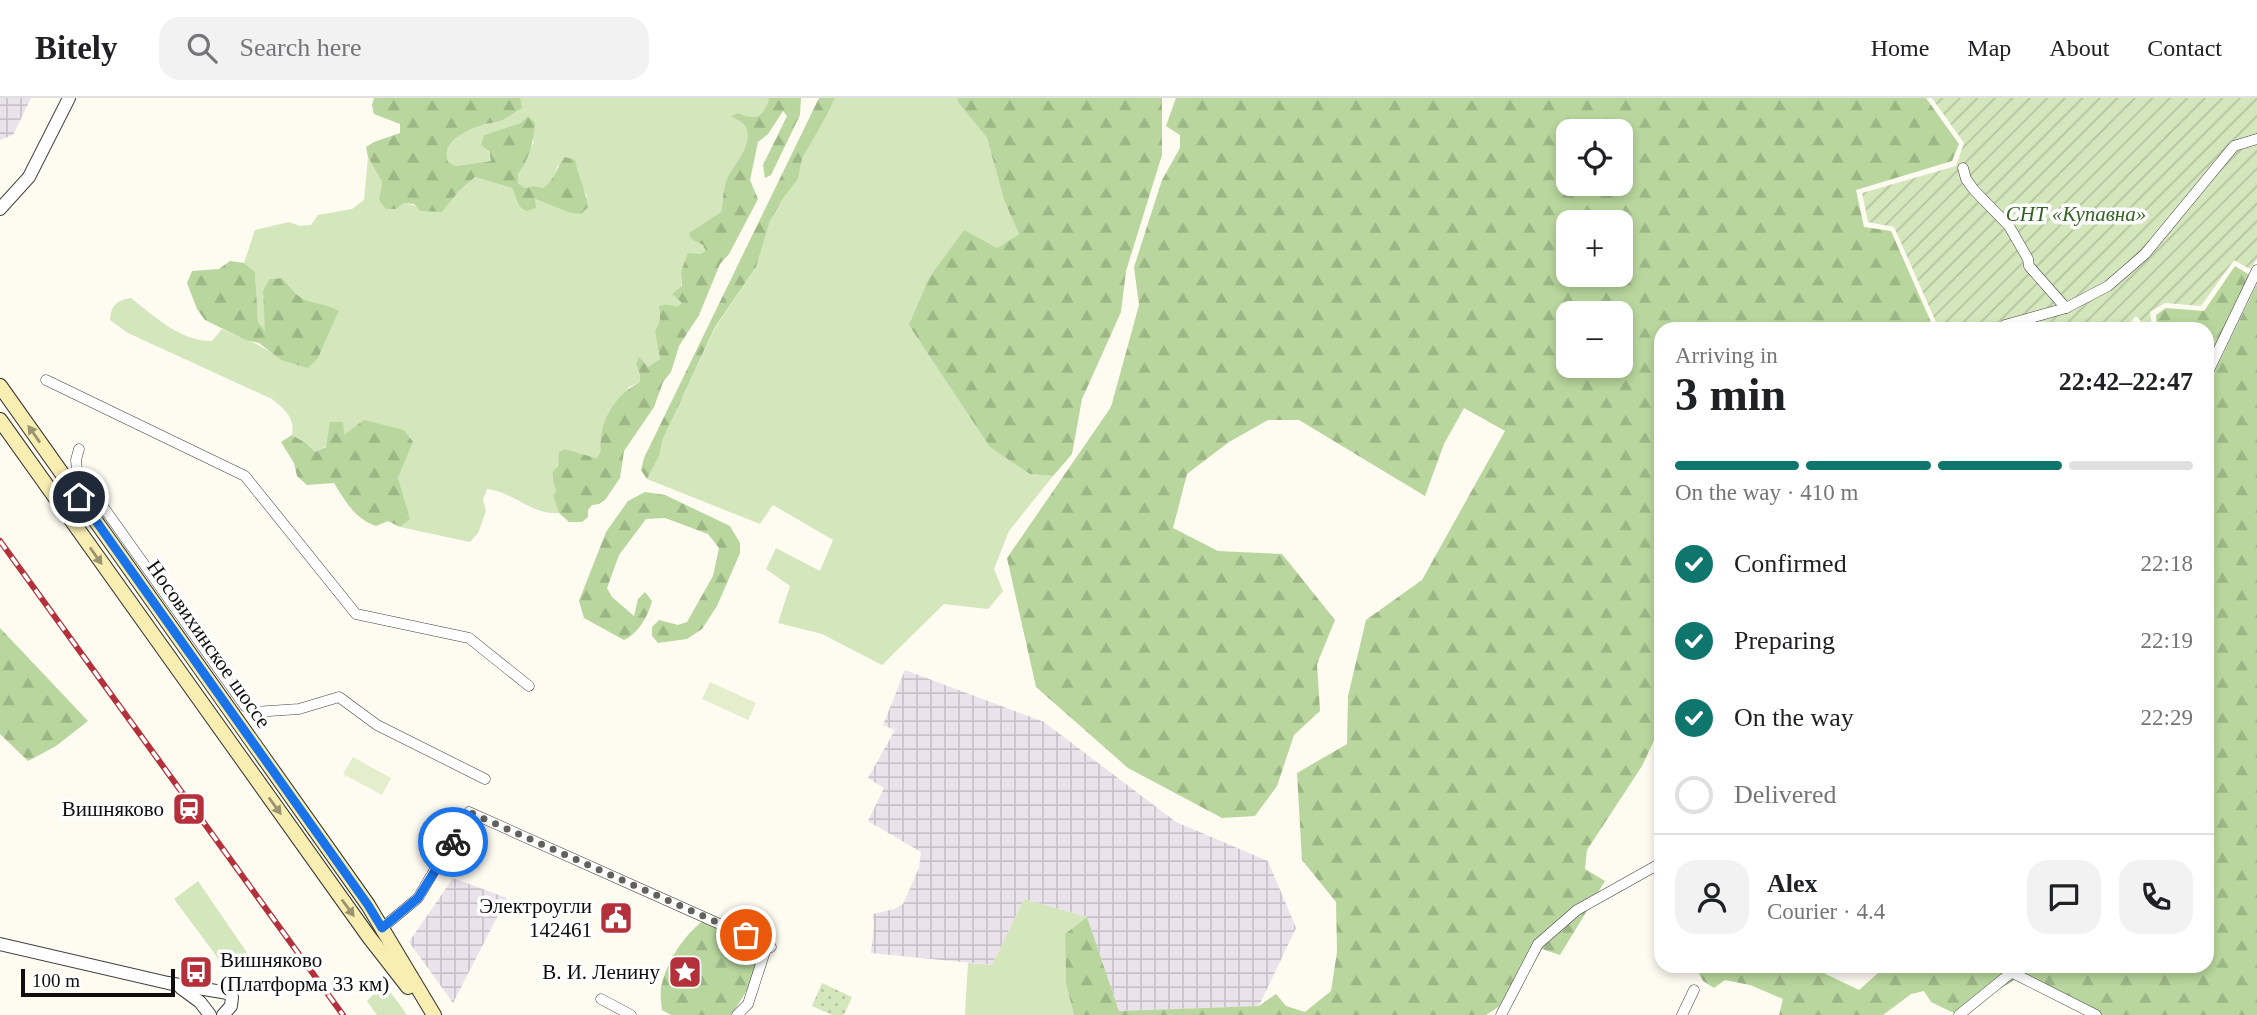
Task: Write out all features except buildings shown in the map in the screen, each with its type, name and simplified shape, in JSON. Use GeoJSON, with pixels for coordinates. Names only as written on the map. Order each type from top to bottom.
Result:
{"type":"FeatureCollection","features":[{"type":"Feature","properties":{"kind":"main road","name":"Носовихинское шоссе"},"geometry":{"type":"LineString","coordinates":[[0,386],[368,905],[432,1015]]}},
{"type":"Feature","properties":{"kind":"main road","name":"Носовихинское шоссе"},"geometry":{"type":"LineString","coordinates":[[0,421],[369,937],[432,1015]]}},
{"type":"Feature","properties":{"kind":"street"},"geometry":{"type":"LineString","coordinates":[[0,209],[29,177],[69,98]]}},
{"type":"Feature","properties":{"kind":"street"},"geometry":{"type":"LineString","coordinates":[[2016,322],[2066,308],[2108,286],[2145,254],[2234,146],[2257,139]]}},
{"type":"Feature","properties":{"kind":"street"},"geometry":{"type":"LineString","coordinates":[[1963,168],[1973,190],[2009,226],[2028,259],[2029,266],[2066,308]]}},
{"type":"Feature","properties":{"kind":"street"},"geometry":{"type":"LineString","coordinates":[[2214,359],[2257,270]]}},
{"type":"Feature","properties":{"kind":"street"},"geometry":{"type":"LineString","coordinates":[[46,380],[245,476],[356,614],[469,638],[529,686]]}},
{"type":"Feature","properties":{"kind":"street"},"geometry":{"type":"LineString","coordinates":[[79,450],[77,470],[245,706],[253,712],[299,709],[339,697],[377,725],[485,779]]}},
{"type":"Feature","properties":{"kind":"street"},"geometry":{"type":"LineString","coordinates":[[369,937],[418,898],[469,812],[769,946],[748,1004],[737,1015]]}},
{"type":"Feature","properties":{"kind":"street"},"geometry":{"type":"LineString","coordinates":[[1501,1015],[1538,944],[1577,910],[1654,867]]}},
{"type":"Feature","properties":{"kind":"street"},"geometry":{"type":"LineString","coordinates":[[0,944],[168,983],[228,993],[232,997],[227,1011]]}},
{"type":"Feature","properties":{"kind":"street"},"geometry":{"type":"LineString","coordinates":[[1966,1013],[2011,973]]}},
{"type":"Feature","properties":{"kind":"street"},"geometry":{"type":"LineString","coordinates":[[2014,973],[2096,1015]]}},
{"type":"Feature","properties":{"kind":"street"},"geometry":{"type":"LineString","coordinates":[[168,983],[192,995],[209,1015]]}},
{"type":"Feature","properties":{"kind":"street"},"geometry":{"type":"LineString","coordinates":[[1682,1015],[1694,990]]}},
{"type":"Feature","properties":{"kind":"street"},"geometry":{"type":"LineString","coordinates":[[601,999],[631,1015]]}},
{"type":"Feature","properties":{"kind":"shaded area"},"geometry":{"type":"Polygon","coordinates":[[[0,98],[31,98],[13,135],[0,140],[0,98]]]}},
{"type":"Feature","properties":{"kind":"shaded area"},"geometry":{"type":"Polygon","coordinates":[[[905,670],[1044,722],[1176,822],[1268,861],[1296,928],[1259,1006],[1119,1011],[1087,917],[1024,899],[992,965],[871,953],[873,914],[903,904],[919,868],[921,852],[868,821],[884,788],[868,778],[895,730],[883,725],[905,670]]]}},
{"type":"Feature","properties":{"kind":"shaded area"},"geometry":{"type":"Polygon","coordinates":[[[453,878],[507,898],[453,1003],[409,942],[453,878]]]}},
{"type":"Feature","properties":{"kind":"green space"},"geometry":{"type":"Polygon","coordinates":[[[374,98],[520,98],[522,108],[507,118],[471,129],[457,137],[448,148],[448,162],[456,166],[491,161],[489,151],[481,145],[484,135],[521,123],[528,116],[535,123],[528,156],[518,174],[518,183],[525,188],[543,188],[565,157],[575,160],[588,207],[581,214],[571,213],[535,199],[536,208],[526,211],[519,206],[512,188],[475,177],[442,212],[421,211],[414,204],[404,203],[396,209],[386,209],[379,200],[382,182],[368,157],[366,147],[400,133],[400,124],[374,114],[374,98]]]}},
{"type":"Feature","properties":{"kind":"green space"},"geometry":{"type":"Polygon","coordinates":[[[520,98],[769,98],[765,110],[758,116],[738,113],[732,116],[745,126],[746,146],[727,178],[721,212],[690,233],[691,239],[703,245],[707,251],[681,272],[682,303],[677,308],[665,304],[659,306],[660,319],[655,332],[660,359],[648,367],[639,358],[636,363],[640,382],[629,387],[600,440],[601,450],[596,458],[565,449],[552,477],[556,490],[553,496],[559,513],[540,511],[505,494],[487,489],[483,500],[486,511],[478,533],[470,542],[400,527],[409,519],[398,478],[413,442],[343,435],[315,453],[306,443],[292,435],[292,423],[285,410],[272,399],[128,333],[110,320],[116,304],[131,298],[168,327],[190,337],[212,341],[222,329],[260,346],[281,360],[318,358],[339,311],[302,298],[282,278],[269,279],[263,291],[266,332],[258,323],[255,272],[244,263],[255,230],[289,222],[300,226],[311,225],[318,215],[352,209],[364,200],[368,157],[382,182],[379,200],[396,209],[404,203],[442,212],[475,177],[512,188],[519,206],[534,199],[580,214],[587,196],[578,179],[558,165],[552,182],[543,188],[525,188],[518,183],[518,174],[534,142],[522,123],[484,135],[491,161],[456,166],[448,162],[446,150],[450,142],[470,130],[497,122],[520,98]]]}},
{"type":"Feature","properties":{"kind":"green space"},"geometry":{"type":"Polygon","coordinates":[[[769,98],[801,98],[800,115],[771,175],[765,178],[763,165],[787,116],[783,111],[768,134],[758,142],[750,180],[758,199],[729,254],[720,264],[699,315],[679,346],[671,372],[663,382],[654,407],[624,451],[620,478],[605,500],[592,505],[588,510],[588,517],[582,522],[569,522],[559,513],[553,496],[556,490],[553,474],[558,466],[559,452],[565,449],[596,458],[601,450],[603,428],[609,412],[619,398],[640,382],[636,363],[639,357],[648,367],[660,359],[655,332],[660,319],[659,306],[665,304],[677,307],[682,303],[672,294],[682,286],[681,272],[688,253],[700,254],[706,251],[703,245],[691,239],[689,233],[721,212],[727,178],[746,146],[745,126],[731,116],[738,113],[758,116],[769,98]]]}},
{"type":"Feature","properties":{"kind":"green space"},"geometry":{"type":"Polygon","coordinates":[[[819,98],[835,98],[802,159],[798,179],[770,221],[756,267],[715,327],[647,479],[641,470],[644,458],[819,98]]]}},
{"type":"Feature","properties":{"kind":"green space"},"geometry":{"type":"Polygon","coordinates":[[[835,98],[957,98],[987,138],[1004,200],[1019,234],[997,248],[1030,474],[1053,476],[1009,531],[994,569],[1003,591],[988,609],[944,604],[882,665],[822,634],[778,623],[790,586],[766,569],[776,548],[820,571],[833,540],[773,505],[760,524],[647,479],[715,328],[756,267],[770,221],[798,179],[802,159],[835,98]]]}},
{"type":"Feature","properties":{"kind":"green space"},"geometry":{"type":"Polygon","coordinates":[[[957,98],[1162,98],[1162,155],[1126,271],[1121,312],[1082,399],[1072,454],[1053,476],[1030,474],[990,447],[909,325],[929,278],[964,230],[997,248],[1019,234],[1004,200],[987,138],[957,98]]]}},
{"type":"Feature","properties":{"kind":"green space"},"geometry":{"type":"Polygon","coordinates":[[[1176,98],[1926,98],[1959,144],[1952,161],[1856,190],[1864,227],[1891,231],[1931,322],[1654,322],[1654,741],[1642,766],[1587,850],[1585,869],[1605,881],[1560,955],[1542,949],[1517,995],[1486,1015],[1074,1015],[1066,984],[1065,934],[1087,917],[1119,1011],[1259,1006],[1276,994],[1286,1006],[1305,1012],[1331,991],[1337,952],[1336,902],[1302,860],[1297,773],[1347,744],[1348,696],[1366,620],[1422,580],[1505,431],[1464,408],[1444,444],[1425,496],[1299,420],[1268,420],[1229,442],[1187,474],[1173,528],[1218,551],[1282,554],[1335,620],[1317,664],[1320,711],[1294,735],[1277,786],[1255,816],[1222,818],[1128,768],[1036,687],[1007,558],[1111,407],[1139,305],[1134,267],[1162,180],[1180,148],[1180,135],[1166,126],[1176,98]]]}},
{"type":"Feature","properties":{"kind":"green space","name":"СНТ «Купавна»"},"geometry":{"type":"Polygon","coordinates":[[[1932,98],[2257,98],[2257,259],[2250,269],[2234,260],[2201,306],[2165,303],[2150,312],[2152,322],[2141,322],[2136,316],[2130,322],[1936,322],[1894,227],[1868,222],[1862,193],[1956,166],[1964,143],[1932,98]]]}},
{"type":"Feature","properties":{"kind":"green space"},"geometry":{"type":"Polygon","coordinates":[[[230,261],[244,263],[255,272],[258,322],[265,331],[263,291],[269,279],[282,278],[302,298],[339,311],[318,358],[308,368],[281,360],[259,343],[246,340],[205,320],[197,309],[187,283],[192,271],[219,269],[230,261]]]}},
{"type":"Feature","properties":{"kind":"green space"},"geometry":{"type":"Polygon","coordinates":[[[2235,266],[2251,276],[2214,355],[2214,322],[2157,322],[2156,315],[2166,308],[2204,311],[2235,266]]]}},
{"type":"Feature","properties":{"kind":"green space"},"geometry":{"type":"Polygon","coordinates":[[[2257,284],[2257,1015],[2087,1015],[2016,979],[1958,1015],[1931,1002],[1924,991],[1911,994],[1883,1015],[1779,1015],[1783,999],[1750,985],[1725,980],[1714,988],[1703,981],[1699,973],[1824,973],[1859,990],[1878,973],[2214,973],[2214,373],[2257,284]]]}},
{"type":"Feature","properties":{"kind":"green space"},"geometry":{"type":"Polygon","coordinates":[[[364,420],[404,430],[413,442],[398,478],[410,519],[400,527],[388,521],[376,526],[362,519],[351,509],[334,483],[307,485],[297,476],[294,463],[281,442],[292,435],[315,452],[326,447],[330,422],[343,422],[344,435],[364,420]]]}},
{"type":"Feature","properties":{"kind":"green space"},"geometry":{"type":"Polygon","coordinates":[[[645,492],[665,495],[730,526],[740,543],[740,553],[717,606],[702,629],[687,639],[658,643],[652,636],[652,627],[659,620],[678,625],[687,622],[713,576],[719,548],[708,534],[665,518],[646,519],[619,555],[607,588],[612,597],[634,616],[638,599],[645,592],[652,601],[645,618],[634,633],[624,640],[584,618],[579,601],[606,532],[628,501],[645,492]]]}},
{"type":"Feature","properties":{"kind":"green space"},"geometry":{"type":"Polygon","coordinates":[[[0,628],[88,721],[56,746],[28,761],[0,734],[0,628]]]}},
{"type":"Feature","properties":{"kind":"green space"},"geometry":{"type":"Polygon","coordinates":[[[710,682],[756,703],[748,720],[702,699],[710,682]]]}},
{"type":"Feature","properties":{"kind":"green space"},"geometry":{"type":"Polygon","coordinates":[[[353,757],[391,778],[382,795],[343,774],[353,757]]]}},
{"type":"Feature","properties":{"kind":"green space"},"geometry":{"type":"Polygon","coordinates":[[[198,881],[252,960],[245,969],[226,969],[174,899],[198,881]]]}},
{"type":"Feature","properties":{"kind":"green space"},"geometry":{"type":"Polygon","coordinates":[[[1024,899],[1087,917],[1065,934],[1066,984],[1074,1015],[965,1015],[968,963],[992,965],[1024,899]]]}},
{"type":"Feature","properties":{"kind":"green space"},"geometry":{"type":"Polygon","coordinates":[[[704,920],[761,946],[754,974],[731,1015],[671,1015],[662,1010],[661,990],[664,977],[683,941],[704,920]]]}},
{"type":"Feature","properties":{"kind":"green space"},"geometry":{"type":"Polygon","coordinates":[[[384,983],[407,1015],[377,1015],[367,1001],[384,983]]]}},
{"type":"Feature","properties":{"kind":"green space"},"geometry":{"type":"Polygon","coordinates":[[[822,983],[852,997],[844,1015],[832,1015],[812,1006],[822,983]]]}},
{"type":"Feature","properties":{"kind":"railway"},"geometry":{"type":"LineString","coordinates":[[0,541],[343,1015]]}},
{"type":"Feature","properties":{"kind":"way so far"},"geometry":{"type":"LineString","coordinates":[[453,842],[469,812],[746,935]]}},
{"type":"Feature","properties":{"kind":"place","name":"Вишняково"},"geometry":{"type":"Point","coordinates":[189,809]}},
{"type":"Feature","properties":{"kind":"place","name":"Электроугли 142461"},"geometry":{"type":"Point","coordinates":[616,918]}},
{"type":"Feature","properties":{"kind":"place","name":"Вишняково (Платформа 33 км)"},"geometry":{"type":"Point","coordinates":[196,972]}},
{"type":"Feature","properties":{"kind":"place","name":"В. И. Ленину"},"geometry":{"type":"Point","coordinates":[685,972]}},
{"type":"Feature","properties":{"kind":"route"},"geometry":{"type":"LineString","coordinates":[[79,497],[382,928],[418,898],[453,842]]}}]}
